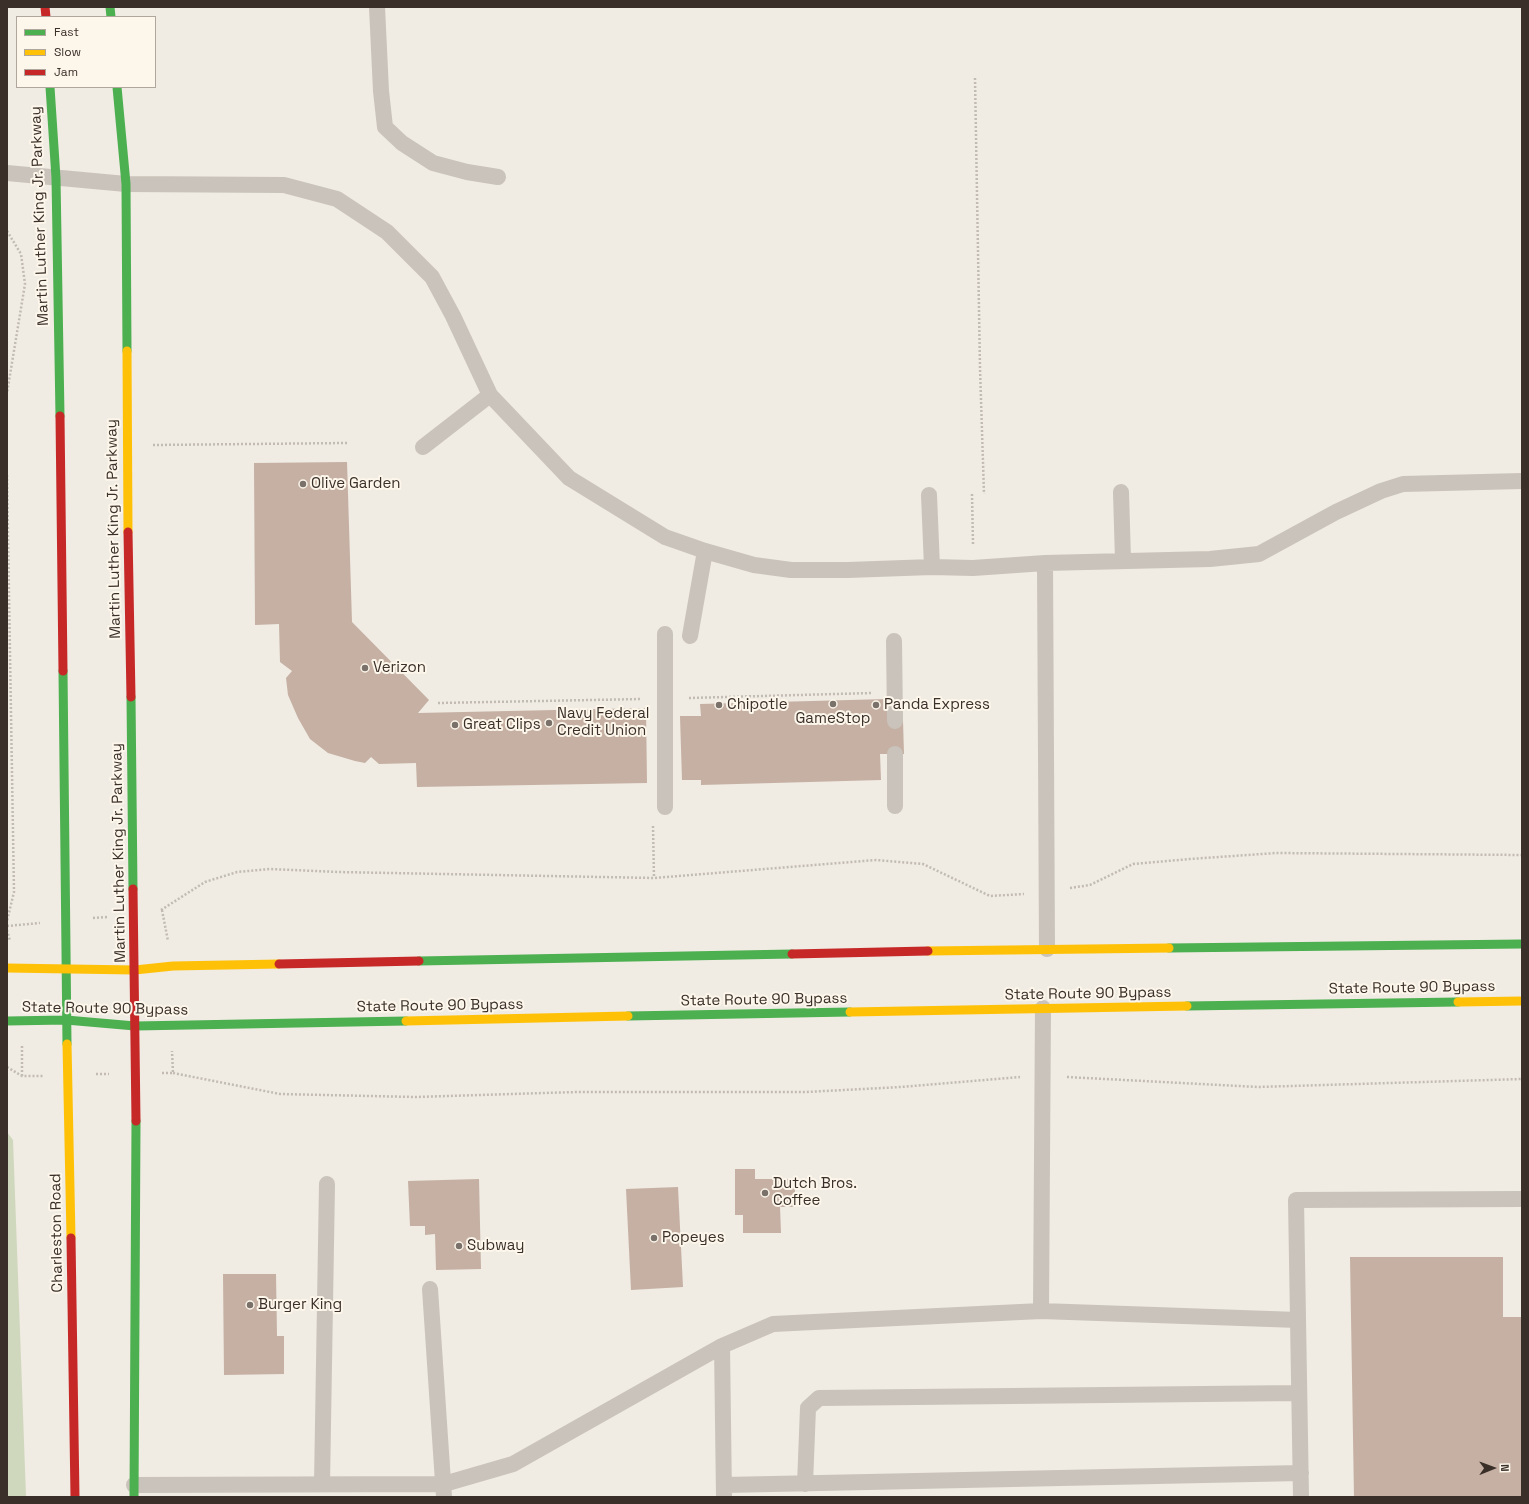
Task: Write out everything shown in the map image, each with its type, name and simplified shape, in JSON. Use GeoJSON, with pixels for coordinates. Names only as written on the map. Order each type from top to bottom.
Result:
{"type":"FeatureCollection","features":[{"type":"Feature","properties":{"kind":"main road","name":"Martin Luther King Jr. Parkway"},"geometry":{"type":"LineString","coordinates":[[50,88],[56,178],[66,969]]}},
{"type":"Feature","properties":{"kind":"main road","name":"Martin Luther King Jr. Parkway"},"geometry":{"type":"LineString","coordinates":[[117,88],[126,184],[127,446],[135,970]]}},
{"type":"Feature","properties":{"kind":"main road"},"geometry":{"type":"LineString","coordinates":[[7,968],[135,970],[173,966],[1047,949],[1522,944]]}},
{"type":"Feature","properties":{"kind":"main road","name":"Charleston Road"},"geometry":{"type":"LineString","coordinates":[[66,969],[75,1497]]}},
{"type":"Feature","properties":{"kind":"main road"},"geometry":{"type":"LineString","coordinates":[[134,1491],[135,970]]}},
{"type":"Feature","properties":{"kind":"main road","name":"State Route 90 Bypass"},"geometry":{"type":"LineString","coordinates":[[7,1021],[66,1020],[135,1026],[1043,1008],[1522,1001]]}},
{"type":"Feature","properties":{"kind":"lane"},"geometry":{"type":"LineString","coordinates":[[377,7],[381,91],[385,127],[402,143],[433,163],[466,172],[498,177]]}},
{"type":"Feature","properties":{"kind":"lane"},"geometry":{"type":"LineString","coordinates":[[7,174],[126,184],[284,185],[337,199],[387,232],[432,277],[453,316],[490,395],[569,478],[665,537],[705,551],[754,565],[790,570],[973,568],[1045,562],[1210,559],[1259,554],[1336,512],[1381,491],[1403,484],[1522,481]]}},
{"type":"Feature","properties":{"kind":"lane"},"geometry":{"type":"LineString","coordinates":[[423,447],[490,395]]}},
{"type":"Feature","properties":{"kind":"lane"},"geometry":{"type":"LineString","coordinates":[[1121,492],[1123,560]]}},
{"type":"Feature","properties":{"kind":"lane"},"geometry":{"type":"LineString","coordinates":[[928,495],[932,568]]}},
{"type":"Feature","properties":{"kind":"lane"},"geometry":{"type":"LineString","coordinates":[[690,636],[705,551]]}},
{"type":"Feature","properties":{"kind":"lane"},"geometry":{"type":"LineString","coordinates":[[1045,562],[1048,892],[1047,949]]}},
{"type":"Feature","properties":{"kind":"lane"},"geometry":{"type":"LineString","coordinates":[[665,634],[665,807]]}},
{"type":"Feature","properties":{"kind":"lane"},"geometry":{"type":"LineString","coordinates":[[894,641],[894,721]]}},
{"type":"Feature","properties":{"kind":"lane"},"geometry":{"type":"LineString","coordinates":[[895,754],[895,806]]}},
{"type":"Feature","properties":{"kind":"lane"},"geometry":{"type":"LineString","coordinates":[[1041,1311],[1043,1008]]}},
{"type":"Feature","properties":{"kind":"lane"},"geometry":{"type":"LineString","coordinates":[[322,1484],[327,1184]]}},
{"type":"Feature","properties":{"kind":"lane"},"geometry":{"type":"LineString","coordinates":[[1301,1497],[1296,1200],[1522,1199]]}},
{"type":"Feature","properties":{"kind":"lane"},"geometry":{"type":"LineString","coordinates":[[430,1289],[444,1491]]}},
{"type":"Feature","properties":{"kind":"lane"},"geometry":{"type":"LineString","coordinates":[[134,1491],[322,1484],[444,1491],[513,1464],[722,1346],[773,1324],[1041,1311],[1298,1320]]}},
{"type":"Feature","properties":{"kind":"lane"},"geometry":{"type":"LineString","coordinates":[[722,1346],[724,1491],[805,1484],[1301,1473]]}},
{"type":"Feature","properties":{"kind":"lane"},"geometry":{"type":"LineString","coordinates":[[805,1484],[808,1408],[820,1398],[1299,1393]]}},
{"type":"Feature","properties":{"kind":"path"},"geometry":{"type":"LineString","coordinates":[[975,78],[980,368],[984,494]]}},
{"type":"Feature","properties":{"kind":"path"},"geometry":{"type":"LineString","coordinates":[[7,231],[21,254],[25,284],[7,393]]}},
{"type":"Feature","properties":{"kind":"path"},"geometry":{"type":"LineString","coordinates":[[127,446],[347,443]]}},
{"type":"Feature","properties":{"kind":"path"},"geometry":{"type":"LineString","coordinates":[[7,475],[14,892],[7,921]]}},
{"type":"Feature","properties":{"kind":"path"},"geometry":{"type":"LineString","coordinates":[[972,494],[973,568]]}},
{"type":"Feature","properties":{"kind":"path"},"geometry":{"type":"LineString","coordinates":[[162,910],[205,882],[237,872],[270,869],[338,872],[654,878],[876,860],[922,864],[990,896],[1048,892],[1090,885],[1133,864],[1190,859],[1276,854],[1522,855]]}},
{"type":"Feature","properties":{"kind":"path"},"geometry":{"type":"LineString","coordinates":[[7,1067],[22,1076]]}},
{"type":"Feature","properties":{"kind":"path"},"geometry":{"type":"LineString","coordinates":[[173,1073],[280,1094],[415,1097],[577,1092],[806,1092],[901,1087],[1042,1076],[1258,1087],[1522,1079]]}},
{"type":"Feature","properties":{"kind":"green space"},"geometry":{"type":"Polygon","coordinates":[[[7,1132],[13,1140],[26,1497],[7,1497],[7,1132]]]}},
{"type":"Feature","properties":{"kind":"building"},"geometry":{"type":"Polygon","coordinates":[[[347,462],[352,622],[429,700],[418,713],[646,708],[647,783],[417,787],[416,763],[379,764],[371,757],[365,763],[355,761],[328,753],[310,739],[298,718],[288,695],[286,678],[292,671],[280,662],[279,624],[255,625],[254,463],[347,462]]]}},
{"type":"Feature","properties":{"kind":"building"},"geometry":{"type":"Polygon","coordinates":[[[887,699],[887,721],[903,721],[904,754],[880,754],[881,780],[701,785],[701,780],[682,780],[680,716],[701,716],[700,704],[887,699]]]}},
{"type":"Feature","properties":{"kind":"building","name":"Dutch Bros. Coffee"},"geometry":{"type":"Polygon","coordinates":[[[735,1169],[755,1169],[755,1179],[795,1179],[795,1207],[780,1207],[781,1233],[743,1233],[743,1215],[735,1215],[735,1169]]]}},
{"type":"Feature","properties":{"kind":"building"},"geometry":{"type":"Polygon","coordinates":[[[479,1179],[481,1269],[436,1270],[435,1234],[425,1235],[425,1226],[410,1226],[408,1181],[479,1179]]]}},
{"type":"Feature","properties":{"kind":"building","name":"Popeyes"},"geometry":{"type":"Polygon","coordinates":[[[678,1187],[683,1287],[631,1290],[626,1189],[678,1187]]]}},
{"type":"Feature","properties":{"kind":"building"},"geometry":{"type":"Polygon","coordinates":[[[1350,1257],[1503,1257],[1503,1317],[1522,1317],[1522,1497],[1354,1497],[1350,1257]]]}},
{"type":"Feature","properties":{"kind":"building","name":"Burger King"},"geometry":{"type":"Polygon","coordinates":[[[223,1274],[276,1274],[277,1336],[284,1336],[284,1374],[224,1375],[223,1274]]]}},
{"type":"Feature","properties":{"kind":"traffic: fast"},"geometry":{"type":"LineString","coordinates":[[110,7],[111,16]]}},
{"type":"Feature","properties":{"kind":"traffic: fast"},"geometry":{"type":"LineString","coordinates":[[50,88],[56,178],[60,416]]}},
{"type":"Feature","properties":{"kind":"traffic: fast"},"geometry":{"type":"LineString","coordinates":[[117,88],[126,184],[127,351]]}},
{"type":"Feature","properties":{"kind":"traffic: fast"},"geometry":{"type":"LineString","coordinates":[[63,671],[67,1044]]}},
{"type":"Feature","properties":{"kind":"traffic: fast"},"geometry":{"type":"LineString","coordinates":[[131,697],[133,889]]}},
{"type":"Feature","properties":{"kind":"traffic: fast"},"geometry":{"type":"LineString","coordinates":[[1169,948],[1522,944]]}},
{"type":"Feature","properties":{"kind":"traffic: fast"},"geometry":{"type":"LineString","coordinates":[[419,961],[792,954]]}},
{"type":"Feature","properties":{"kind":"traffic: fast"},"geometry":{"type":"LineString","coordinates":[[1187,1006],[1458,1002]]}},
{"type":"Feature","properties":{"kind":"traffic: fast"},"geometry":{"type":"LineString","coordinates":[[628,1016],[850,1012]]}},
{"type":"Feature","properties":{"kind":"traffic: fast"},"geometry":{"type":"LineString","coordinates":[[7,1021],[66,1020],[135,1026],[406,1021]]}},
{"type":"Feature","properties":{"kind":"traffic: fast"},"geometry":{"type":"LineString","coordinates":[[134,1497],[136,1121]]}},
{"type":"Feature","properties":{"kind":"traffic: slow"},"geometry":{"type":"LineString","coordinates":[[127,351],[128,532]]}},
{"type":"Feature","properties":{"kind":"traffic: slow"},"geometry":{"type":"LineString","coordinates":[[928,951],[1169,948]]}},
{"type":"Feature","properties":{"kind":"traffic: slow"},"geometry":{"type":"LineString","coordinates":[[7,968],[135,970],[173,966],[279,964]]}},
{"type":"Feature","properties":{"kind":"traffic: slow"},"geometry":{"type":"LineString","coordinates":[[1458,1002],[1522,1001]]}},
{"type":"Feature","properties":{"kind":"traffic: slow"},"geometry":{"type":"LineString","coordinates":[[850,1012],[1187,1006]]}},
{"type":"Feature","properties":{"kind":"traffic: slow"},"geometry":{"type":"LineString","coordinates":[[406,1021],[628,1016]]}},
{"type":"Feature","properties":{"kind":"traffic: slow"},"geometry":{"type":"LineString","coordinates":[[67,1044],[71,1238]]}},
{"type":"Feature","properties":{"kind":"traffic: jam"},"geometry":{"type":"LineString","coordinates":[[45,7],[46,16]]}},
{"type":"Feature","properties":{"kind":"traffic: jam"},"geometry":{"type":"LineString","coordinates":[[60,416],[63,671]]}},
{"type":"Feature","properties":{"kind":"traffic: jam"},"geometry":{"type":"LineString","coordinates":[[128,532],[131,697]]}},
{"type":"Feature","properties":{"kind":"traffic: jam"},"geometry":{"type":"LineString","coordinates":[[133,889],[136,1121]]}},
{"type":"Feature","properties":{"kind":"traffic: jam"},"geometry":{"type":"LineString","coordinates":[[792,954],[928,951]]}},
{"type":"Feature","properties":{"kind":"traffic: jam"},"geometry":{"type":"LineString","coordinates":[[279,964],[419,961]]}},
{"type":"Feature","properties":{"kind":"traffic: jam"},"geometry":{"type":"LineString","coordinates":[[71,1238],[75,1497]]}},
{"type":"Feature","properties":{"kind":"place","name":"Olive Garden"},"geometry":{"type":"Point","coordinates":[303,484]}},
{"type":"Feature","properties":{"kind":"place","name":"Verizon"},"geometry":{"type":"Point","coordinates":[365,668]}},
{"type":"Feature","properties":{"kind":"place","name":"GameStop"},"geometry":{"type":"Point","coordinates":[833,704]}},
{"type":"Feature","properties":{"kind":"place","name":"Chipotle"},"geometry":{"type":"Point","coordinates":[719,705]}},
{"type":"Feature","properties":{"kind":"place","name":"Panda Express"},"geometry":{"type":"Point","coordinates":[876,705]}},
{"type":"Feature","properties":{"kind":"place","name":"Navy Federal Credit Union"},"geometry":{"type":"Point","coordinates":[549,723]}},
{"type":"Feature","properties":{"kind":"place","name":"Great Clips"},"geometry":{"type":"Point","coordinates":[455,725]}},
{"type":"Feature","properties":{"kind":"place","name":"Dutch Bros. Coffee"},"geometry":{"type":"Point","coordinates":[765,1193]}},
{"type":"Feature","properties":{"kind":"place","name":"Popeyes"},"geometry":{"type":"Point","coordinates":[654,1238]}},
{"type":"Feature","properties":{"kind":"place","name":"Subway"},"geometry":{"type":"Point","coordinates":[459,1246]}},
{"type":"Feature","properties":{"kind":"place","name":"Burger King"},"geometry":{"type":"Point","coordinates":[250,1305]}}]}
